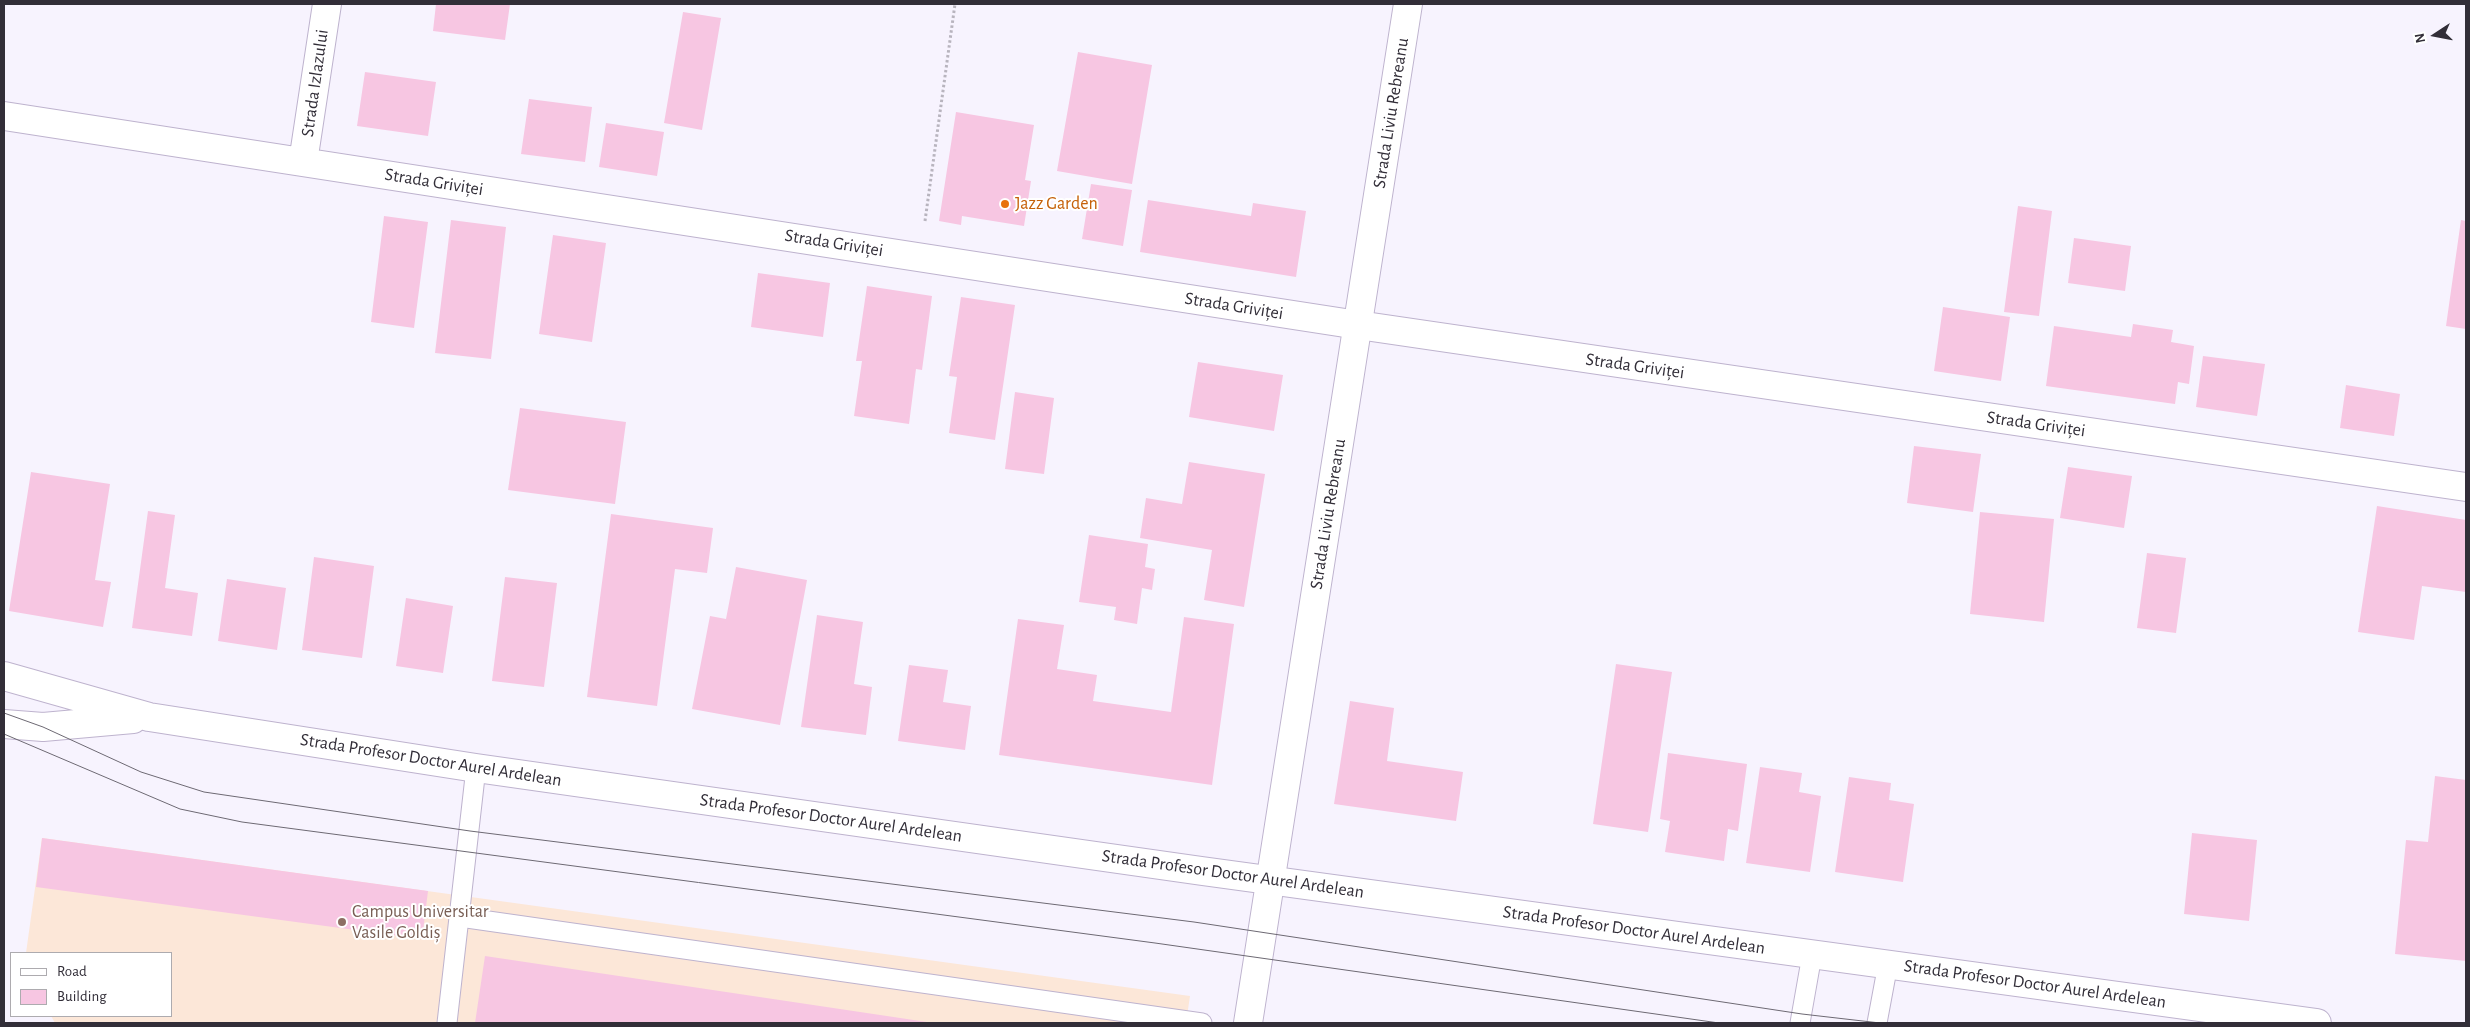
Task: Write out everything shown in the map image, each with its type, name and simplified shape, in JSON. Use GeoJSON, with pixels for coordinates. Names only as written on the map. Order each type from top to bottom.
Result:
{"type":"FeatureCollection","features":[{"type":"Feature","properties":{"kind":"street","name":"Strada Izlazului"},"geometry":{"type":"LineString","coordinates":[[303,162],[327,4]]}},
{"type":"Feature","properties":{"kind":"street","name":"Strada Liviu Rebreanu"},"geometry":{"type":"LineString","coordinates":[[1248,1023],[1408,4]]}},
{"type":"Feature","properties":{"kind":"street","name":"Strada Griviței"},"geometry":{"type":"LineString","coordinates":[[4,116],[1358,325],[2466,487]]}},
{"type":"Feature","properties":{"kind":"street","name":"Strada Profesor Doctor Aurel Ardelean"},"geometry":{"type":"LineString","coordinates":[[4,676],[149,717],[476,768],[1812,955],[2317,1023]]}},
{"type":"Feature","properties":{"kind":"street","name":"Strada Profesor Doctor Aurel Ardelean"},"geometry":{"type":"LineString","coordinates":[[4,724],[43,727],[149,717]]}},
{"type":"Feature","properties":{"kind":"street"},"geometry":{"type":"LineString","coordinates":[[4,742],[20,733],[43,727]]}},
{"type":"Feature","properties":{"kind":"lane"},"geometry":{"type":"LineString","coordinates":[[447,1023],[476,768]]}},
{"type":"Feature","properties":{"kind":"lane"},"geometry":{"type":"LineString","coordinates":[[460,917],[1202,1023]]}},
{"type":"Feature","properties":{"kind":"lane"},"geometry":{"type":"LineString","coordinates":[[1800,1023],[1812,955]]}},
{"type":"Feature","properties":{"kind":"lane"},"geometry":{"type":"LineString","coordinates":[[1877,1023],[1888,964]]}},
{"type":"Feature","properties":{"kind":"path"},"geometry":{"type":"LineString","coordinates":[[920,256],[955,4]]}},
{"type":"Feature","properties":{"kind":"shaded area","name":"Campus Universitar Vasile Goldiș"},"geometry":{"type":"Polygon","coordinates":[[[42,838],[1190,996],[1186,1023],[55,1023],[52,1017],[172,1017],[172,952],[26,952],[42,838]]]}},
{"type":"Feature","properties":{"kind":"building"},"geometry":{"type":"Polygon","coordinates":[[[436,4],[510,4],[505,40],[433,31],[436,4]]]}},
{"type":"Feature","properties":{"kind":"building"},"geometry":{"type":"Polygon","coordinates":[[[683,12],[721,18],[702,130],[664,123],[683,12]]]}},
{"type":"Feature","properties":{"kind":"building"},"geometry":{"type":"Polygon","coordinates":[[[1078,52],[1152,65],[1132,184],[1057,171],[1078,52]]]}},
{"type":"Feature","properties":{"kind":"building"},"geometry":{"type":"Polygon","coordinates":[[[365,72],[436,82],[428,136],[357,126],[365,72]]]}},
{"type":"Feature","properties":{"kind":"building"},"geometry":{"type":"Polygon","coordinates":[[[529,99],[592,107],[585,162],[521,154],[529,99]]]}},
{"type":"Feature","properties":{"kind":"building"},"geometry":{"type":"Polygon","coordinates":[[[956,112],[1034,125],[1025,180],[1031,181],[1024,226],[962,216],[961,225],[939,221],[956,112]]]}},
{"type":"Feature","properties":{"kind":"building"},"geometry":{"type":"Polygon","coordinates":[[[606,123],[664,132],[657,176],[599,167],[606,123]]]}},
{"type":"Feature","properties":{"kind":"building"},"geometry":{"type":"Polygon","coordinates":[[[1091,184],[1132,190],[1123,246],[1082,239],[1091,184]]]}},
{"type":"Feature","properties":{"kind":"building"},"geometry":{"type":"Polygon","coordinates":[[[1148,200],[1251,216],[1253,203],[1306,211],[1296,277],[1140,252],[1148,200]]]}},
{"type":"Feature","properties":{"kind":"building"},"geometry":{"type":"Polygon","coordinates":[[[2018,206],[2052,211],[2039,316],[2004,312],[2018,206]]]}},
{"type":"Feature","properties":{"kind":"building"},"geometry":{"type":"Polygon","coordinates":[[[384,216],[428,222],[414,328],[371,322],[384,216]]]}},
{"type":"Feature","properties":{"kind":"building"},"geometry":{"type":"Polygon","coordinates":[[[451,220],[506,227],[491,359],[435,353],[451,220]]]}},
{"type":"Feature","properties":{"kind":"building"},"geometry":{"type":"Polygon","coordinates":[[[2461,220],[2466,221],[2466,329],[2446,326],[2461,220]]]}},
{"type":"Feature","properties":{"kind":"building"},"geometry":{"type":"Polygon","coordinates":[[[553,235],[606,243],[592,342],[539,334],[553,235]]]}},
{"type":"Feature","properties":{"kind":"building"},"geometry":{"type":"Polygon","coordinates":[[[2074,238],[2131,246],[2125,291],[2068,283],[2074,238]]]}},
{"type":"Feature","properties":{"kind":"building"},"geometry":{"type":"Polygon","coordinates":[[[758,273],[830,283],[823,337],[751,327],[758,273]]]}},
{"type":"Feature","properties":{"kind":"building"},"geometry":{"type":"Polygon","coordinates":[[[867,286],[932,296],[922,370],[916,369],[909,424],[854,416],[862,361],[856,361],[867,286]]]}},
{"type":"Feature","properties":{"kind":"building"},"geometry":{"type":"Polygon","coordinates":[[[961,297],[1015,305],[995,440],[949,433],[957,377],[949,376],[961,297]]]}},
{"type":"Feature","properties":{"kind":"building"},"geometry":{"type":"Polygon","coordinates":[[[1943,307],[2010,317],[2001,381],[1934,371],[1943,307]]]}},
{"type":"Feature","properties":{"kind":"building"},"geometry":{"type":"Polygon","coordinates":[[[2133,324],[2173,330],[2171,342],[2194,346],[2189,384],[2178,382],[2175,404],[2046,386],[2054,326],[2131,337],[2133,324]]]}},
{"type":"Feature","properties":{"kind":"building"},"geometry":{"type":"Polygon","coordinates":[[[2203,356],[2265,364],[2257,416],[2196,407],[2203,356]]]}},
{"type":"Feature","properties":{"kind":"building"},"geometry":{"type":"Polygon","coordinates":[[[1198,362],[1283,375],[1274,431],[1189,417],[1198,362]]]}},
{"type":"Feature","properties":{"kind":"building"},"geometry":{"type":"Polygon","coordinates":[[[2346,385],[2400,394],[2394,436],[2340,428],[2346,385]]]}},
{"type":"Feature","properties":{"kind":"building"},"geometry":{"type":"Polygon","coordinates":[[[1015,392],[1054,398],[1044,474],[1005,469],[1015,392]]]}},
{"type":"Feature","properties":{"kind":"building"},"geometry":{"type":"Polygon","coordinates":[[[520,408],[626,422],[615,504],[508,490],[520,408]]]}},
{"type":"Feature","properties":{"kind":"building"},"geometry":{"type":"Polygon","coordinates":[[[1914,446],[1981,454],[1973,512],[1907,503],[1914,446]]]}},
{"type":"Feature","properties":{"kind":"building"},"geometry":{"type":"Polygon","coordinates":[[[1189,462],[1265,474],[1244,607],[1204,600],[1212,550],[1140,538],[1146,498],[1182,504],[1189,462]]]}},
{"type":"Feature","properties":{"kind":"building"},"geometry":{"type":"Polygon","coordinates":[[[2068,467],[2132,476],[2124,528],[2060,518],[2068,467]]]}},
{"type":"Feature","properties":{"kind":"building"},"geometry":{"type":"Polygon","coordinates":[[[31,472],[110,484],[95,580],[111,582],[103,627],[9,611],[31,472]]]}},
{"type":"Feature","properties":{"kind":"building"},"geometry":{"type":"Polygon","coordinates":[[[2377,506],[2466,520],[2466,592],[2422,586],[2414,640],[2358,632],[2377,506]]]}},
{"type":"Feature","properties":{"kind":"building"},"geometry":{"type":"Polygon","coordinates":[[[148,511],[175,515],[165,588],[198,593],[192,636],[132,628],[148,511]]]}},
{"type":"Feature","properties":{"kind":"building"},"geometry":{"type":"Polygon","coordinates":[[[1980,512],[2054,519],[2044,622],[1970,614],[1980,512]]]}},
{"type":"Feature","properties":{"kind":"building"},"geometry":{"type":"Polygon","coordinates":[[[611,514],[713,528],[707,573],[675,569],[657,706],[587,697],[611,514]]]}},
{"type":"Feature","properties":{"kind":"building"},"geometry":{"type":"Polygon","coordinates":[[[1089,535],[1148,544],[1145,567],[1155,569],[1152,590],[1142,588],[1137,624],[1114,620],[1116,607],[1079,602],[1089,535]]]}},
{"type":"Feature","properties":{"kind":"building"},"geometry":{"type":"Polygon","coordinates":[[[2147,553],[2186,558],[2176,633],[2137,628],[2147,553]]]}},
{"type":"Feature","properties":{"kind":"building"},"geometry":{"type":"Polygon","coordinates":[[[314,557],[374,566],[362,658],[302,650],[314,557]]]}},
{"type":"Feature","properties":{"kind":"building"},"geometry":{"type":"Polygon","coordinates":[[[736,567],[807,580],[780,725],[692,709],[710,616],[726,619],[736,567]]]}},
{"type":"Feature","properties":{"kind":"building"},"geometry":{"type":"Polygon","coordinates":[[[505,577],[557,583],[544,687],[492,681],[505,577]]]}},
{"type":"Feature","properties":{"kind":"building"},"geometry":{"type":"Polygon","coordinates":[[[227,579],[286,588],[277,650],[218,641],[227,579]]]}},
{"type":"Feature","properties":{"kind":"building"},"geometry":{"type":"Polygon","coordinates":[[[406,598],[453,606],[443,673],[396,666],[406,598]]]}},
{"type":"Feature","properties":{"kind":"building"},"geometry":{"type":"Polygon","coordinates":[[[817,615],[863,622],[854,684],[872,687],[866,735],[801,727],[817,615]]]}},
{"type":"Feature","properties":{"kind":"building"},"geometry":{"type":"Polygon","coordinates":[[[1184,617],[1234,624],[1212,785],[999,755],[1018,619],[1064,625],[1057,669],[1097,675],[1093,701],[1171,712],[1184,617]]]}},
{"type":"Feature","properties":{"kind":"building"},"geometry":{"type":"Polygon","coordinates":[[[1616,664],[1672,672],[1648,832],[1593,824],[1616,664]]]}},
{"type":"Feature","properties":{"kind":"building"},"geometry":{"type":"Polygon","coordinates":[[[909,665],[948,670],[943,702],[971,706],[965,750],[898,741],[909,665]]]}},
{"type":"Feature","properties":{"kind":"building"},"geometry":{"type":"Polygon","coordinates":[[[1350,701],[1394,708],[1387,761],[1463,772],[1456,821],[1334,804],[1350,701]]]}},
{"type":"Feature","properties":{"kind":"building"},"geometry":{"type":"Polygon","coordinates":[[[1668,753],[1747,764],[1738,831],[1728,829],[1724,861],[1665,852],[1670,821],[1660,819],[1668,753]]]}},
{"type":"Feature","properties":{"kind":"building"},"geometry":{"type":"Polygon","coordinates":[[[1760,767],[1802,773],[1799,792],[1821,796],[1810,872],[1746,863],[1760,767]]]}},
{"type":"Feature","properties":{"kind":"building"},"geometry":{"type":"Polygon","coordinates":[[[2435,776],[2466,780],[2466,961],[2395,954],[2406,840],[2428,842],[2435,776]]]}},
{"type":"Feature","properties":{"kind":"building"},"geometry":{"type":"Polygon","coordinates":[[[1849,777],[1891,783],[1889,800],[1914,804],[1903,882],[1835,872],[1849,777]]]}},
{"type":"Feature","properties":{"kind":"building"},"geometry":{"type":"Polygon","coordinates":[[[2192,833],[2257,840],[2249,921],[2184,914],[2192,833]]]}},
{"type":"Feature","properties":{"kind":"building"},"geometry":{"type":"Polygon","coordinates":[[[42,838],[428,891],[422,939],[36,887],[42,838]]]}},
{"type":"Feature","properties":{"kind":"building"},"geometry":{"type":"Polygon","coordinates":[[[485,956],[927,1022],[927,1023],[475,1023],[485,956]]]}},
{"type":"Feature","properties":{"kind":"tram line"},"geometry":{"type":"LineString","coordinates":[[4,713],[43,727],[141,772],[204,792],[470,831],[1194,922],[1802,1014],[1880,1023]]}},
{"type":"Feature","properties":{"kind":"tram line"},"geometry":{"type":"LineString","coordinates":[[4,734],[180,809],[242,822],[1155,943],[1719,1023]]}},
{"type":"Feature","properties":{"kind":"place","name":"Jazz Garden"},"geometry":{"type":"Point","coordinates":[1005,204]}},
{"type":"Feature","properties":{"kind":"place","name":"Campus Universitar Vasile Goldiș"},"geometry":{"type":"Point","coordinates":[342,922]}}]}
